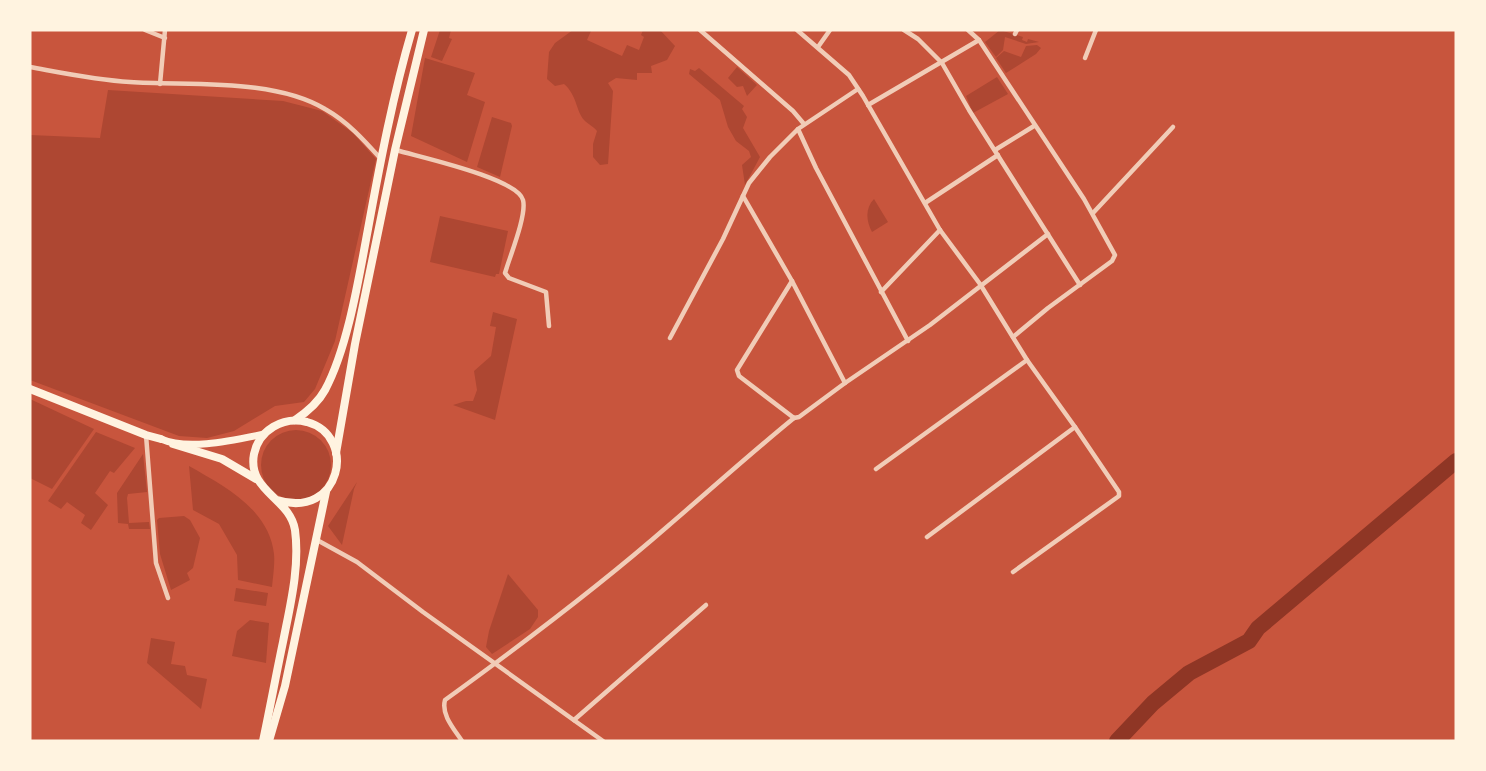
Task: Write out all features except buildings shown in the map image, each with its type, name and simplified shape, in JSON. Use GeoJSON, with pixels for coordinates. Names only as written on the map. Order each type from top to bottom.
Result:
{"type":"FeatureCollection","features":[{"type":"Feature","properties":{"kind":"main road"},"geometry":{"type":"LineString","coordinates":[[295,420],[311,409],[324,391],[335,368],[357,287],[382,160],[412,30]]}},
{"type":"Feature","properties":{"kind":"main road"},"geometry":{"type":"LineString","coordinates":[[30,389],[146,435],[222,459],[256,479],[264,491],[277,500],[302,504],[326,492],[334,480],[337,467],[336,453],[355,344],[395,150],[424,30]]}},
{"type":"Feature","properties":{"kind":"main road"},"geometry":{"type":"LineString","coordinates":[[173,444],[228,441],[264,434],[284,422],[295,420],[322,430],[331,440],[336,453]]}},
{"type":"Feature","properties":{"kind":"main road"},"geometry":{"type":"LineString","coordinates":[[256,479],[254,455],[264,434]]}},
{"type":"Feature","properties":{"kind":"main road"},"geometry":{"type":"LineString","coordinates":[[269,741],[285,686],[326,492]]}},
{"type":"Feature","properties":{"kind":"main road"},"geometry":{"type":"LineString","coordinates":[[263,741],[288,616],[297,552],[295,527],[277,500]]}},
{"type":"Feature","properties":{"kind":"street"},"geometry":{"type":"LineString","coordinates":[[145,30],[165,38]]}},
{"type":"Feature","properties":{"kind":"street"},"geometry":{"type":"LineString","coordinates":[[160,84],[165,30]]}},
{"type":"Feature","properties":{"kind":"street"},"geometry":{"type":"LineString","coordinates":[[701,30],[793,111],[804,124]]}},
{"type":"Feature","properties":{"kind":"street"},"geometry":{"type":"LineString","coordinates":[[797,30],[849,75],[940,230],[980,284],[1027,360],[1119,492],[1119,496],[1013,572]]}},
{"type":"Feature","properties":{"kind":"street"},"geometry":{"type":"LineString","coordinates":[[818,47],[830,30]]}},
{"type":"Feature","properties":{"kind":"street"},"geometry":{"type":"LineString","coordinates":[[904,30],[918,38],[942,63],[1080,285]]}},
{"type":"Feature","properties":{"kind":"street"},"geometry":{"type":"LineString","coordinates":[[968,30],[979,40],[1093,213],[1115,255],[1112,261],[1013,337]]}},
{"type":"Feature","properties":{"kind":"street"},"geometry":{"type":"LineString","coordinates":[[1085,58],[1096,30]]}},
{"type":"Feature","properties":{"kind":"street"},"geometry":{"type":"LineString","coordinates":[[868,105],[979,40]]}},
{"type":"Feature","properties":{"kind":"street"},"geometry":{"type":"LineString","coordinates":[[30,66],[97,79],[227,87],[288,94],[324,108],[355,130],[382,160]]}},
{"type":"Feature","properties":{"kind":"street"},"geometry":{"type":"LineString","coordinates":[[670,338],[723,239],[749,183],[770,156],[798,129],[858,89]]}},
{"type":"Feature","properties":{"kind":"street"},"geometry":{"type":"LineString","coordinates":[[925,203],[1034,126]]}},
{"type":"Feature","properties":{"kind":"street"},"geometry":{"type":"LineString","coordinates":[[1093,213],[1173,127]]}},
{"type":"Feature","properties":{"kind":"street"},"geometry":{"type":"LineString","coordinates":[[798,129],[908,341]]}},
{"type":"Feature","properties":{"kind":"street"},"geometry":{"type":"LineString","coordinates":[[395,150],[476,173],[520,193],[524,208],[505,272],[509,278],[546,292],[549,326]]}},
{"type":"Feature","properties":{"kind":"street"},"geometry":{"type":"LineString","coordinates":[[743,196],[792,281],[845,383]]}},
{"type":"Feature","properties":{"kind":"street"},"geometry":{"type":"LineString","coordinates":[[881,292],[940,230]]}},
{"type":"Feature","properties":{"kind":"street"},"geometry":{"type":"LineString","coordinates":[[461,741],[446,716],[444,700],[495,664],[667,527],[794,418],[908,341],[1048,234]]}},
{"type":"Feature","properties":{"kind":"street"},"geometry":{"type":"LineString","coordinates":[[792,281],[737,369],[739,376],[789,417],[794,418]]}},
{"type":"Feature","properties":{"kind":"street"},"geometry":{"type":"LineString","coordinates":[[876,469],[1027,360]]}},
{"type":"Feature","properties":{"kind":"street"},"geometry":{"type":"LineString","coordinates":[[927,537],[1074,427]]}},
{"type":"Feature","properties":{"kind":"street"},"geometry":{"type":"LineString","coordinates":[[146,435],[156,563],[168,598]]}},
{"type":"Feature","properties":{"kind":"street"},"geometry":{"type":"LineString","coordinates":[[317,540],[346,554],[603,741]]}},
{"type":"Feature","properties":{"kind":"street"},"geometry":{"type":"LineString","coordinates":[[574,720],[706,605]]}},
{"type":"Feature","properties":{"kind":"shaded area"},"geometry":{"type":"Polygon","coordinates":[[[440,30],[451,30],[449,38],[452,39],[442,61],[431,57],[440,30]]]}},
{"type":"Feature","properties":{"kind":"shaded area"},"geometry":{"type":"Polygon","coordinates":[[[573,30],[591,31],[587,40],[622,56],[627,45],[639,50],[644,37],[641,35],[643,30],[660,30],[675,46],[667,60],[651,66],[652,73],[637,73],[637,80],[616,78],[608,83],[613,91],[608,164],[600,165],[593,157],[597,131],[581,116],[568,88],[564,84],[555,86],[547,79],[549,52],[555,43],[573,30]]]}},
{"type":"Feature","properties":{"kind":"shaded area"},"geometry":{"type":"Polygon","coordinates":[[[1000,30],[1023,37],[1022,40],[1027,42],[1028,39],[1039,42],[1026,44],[1005,37],[1003,50],[996,57],[985,42],[1000,30]]]}},
{"type":"Feature","properties":{"kind":"shaded area"},"geometry":{"type":"Polygon","coordinates":[[[1037,45],[1041,48],[1036,54],[1006,73],[996,58],[1004,51],[1021,57],[1026,46],[1037,45]]]}},
{"type":"Feature","properties":{"kind":"shaded area"},"geometry":{"type":"Polygon","coordinates":[[[425,58],[475,73],[467,95],[485,102],[467,162],[411,136],[425,58]]]}},
{"type":"Feature","properties":{"kind":"shaded area"},"geometry":{"type":"Polygon","coordinates":[[[737,67],[757,85],[747,96],[743,86],[737,87],[728,78],[737,67]]]}},
{"type":"Feature","properties":{"kind":"shaded area"},"geometry":{"type":"Polygon","coordinates":[[[699,68],[744,106],[742,109],[747,117],[743,128],[760,157],[745,185],[742,165],[751,157],[749,151],[736,141],[728,127],[720,100],[689,74],[690,69],[695,71],[699,68]]]}},
{"type":"Feature","properties":{"kind":"shaded area"},"geometry":{"type":"Polygon","coordinates":[[[997,77],[1008,94],[973,113],[966,96],[997,77]]]}},
{"type":"Feature","properties":{"kind":"shaded area"},"geometry":{"type":"Polygon","coordinates":[[[108,90],[283,101],[322,111],[353,133],[376,159],[335,341],[315,389],[304,402],[275,406],[234,431],[207,438],[179,436],[30,380],[30,135],[100,138],[108,90]]]}},
{"type":"Feature","properties":{"kind":"shaded area"},"geometry":{"type":"Polygon","coordinates":[[[492,117],[511,123],[512,126],[500,177],[477,167],[492,117]]]}},
{"type":"Feature","properties":{"kind":"shaded area"},"geometry":{"type":"Polygon","coordinates":[[[874,199],[888,222],[872,232],[867,215],[874,199]]]}},
{"type":"Feature","properties":{"kind":"shaded area"},"geometry":{"type":"Polygon","coordinates":[[[440,216],[508,231],[499,274],[495,277],[430,262],[440,216]]]}},
{"type":"Feature","properties":{"kind":"shaded area"},"geometry":{"type":"Polygon","coordinates":[[[493,312],[517,319],[495,420],[453,405],[473,401],[477,390],[474,371],[491,356],[496,327],[490,326],[493,312]]]}},
{"type":"Feature","properties":{"kind":"shaded area"},"geometry":{"type":"Polygon","coordinates":[[[30,399],[94,429],[52,489],[30,478],[30,399]]]}},
{"type":"Feature","properties":{"kind":"shaded area"},"geometry":{"type":"Polygon","coordinates":[[[296,430],[321,440],[331,465],[321,490],[296,500],[271,490],[261,465],[271,440],[296,430]]]}},
{"type":"Feature","properties":{"kind":"shaded area"},"geometry":{"type":"Polygon","coordinates":[[[96,432],[135,448],[114,473],[110,471],[95,493],[108,505],[91,530],[81,523],[85,515],[67,502],[61,509],[48,501],[96,432]]]}},
{"type":"Feature","properties":{"kind":"shaded area"},"geometry":{"type":"Polygon","coordinates":[[[143,454],[147,492],[128,494],[129,523],[149,522],[150,529],[129,529],[128,524],[118,523],[117,493],[143,454]]]}},
{"type":"Feature","properties":{"kind":"shaded area"},"geometry":{"type":"Polygon","coordinates":[[[189,466],[243,501],[264,524],[274,554],[272,587],[238,580],[237,555],[219,524],[193,510],[189,466]]]}},
{"type":"Feature","properties":{"kind":"shaded area"},"geometry":{"type":"Polygon","coordinates":[[[357,482],[354,489],[342,545],[328,526],[357,482]]]}},
{"type":"Feature","properties":{"kind":"shaded area"},"geometry":{"type":"Polygon","coordinates":[[[184,516],[190,520],[200,538],[193,568],[187,573],[190,580],[171,590],[160,554],[157,520],[184,516]]]}},
{"type":"Feature","properties":{"kind":"shaded area"},"geometry":{"type":"Polygon","coordinates":[[[508,574],[538,610],[538,617],[530,629],[492,654],[486,647],[489,631],[508,574]]]}},
{"type":"Feature","properties":{"kind":"shaded area"},"geometry":{"type":"Polygon","coordinates":[[[236,588],[268,593],[266,606],[234,601],[236,588]]]}},
{"type":"Feature","properties":{"kind":"shaded area"},"geometry":{"type":"Polygon","coordinates":[[[250,620],[269,623],[266,663],[232,656],[237,631],[250,620]]]}},
{"type":"Feature","properties":{"kind":"shaded area"},"geometry":{"type":"Polygon","coordinates":[[[151,638],[175,642],[171,664],[185,666],[187,675],[207,679],[201,709],[147,663],[151,638]]]}},
{"type":"Feature","properties":{"kind":"waterway"},"geometry":{"type":"LineString","coordinates":[[1117,741],[1153,703],[1189,673],[1249,641],[1258,628],[1456,461]]}}]}
